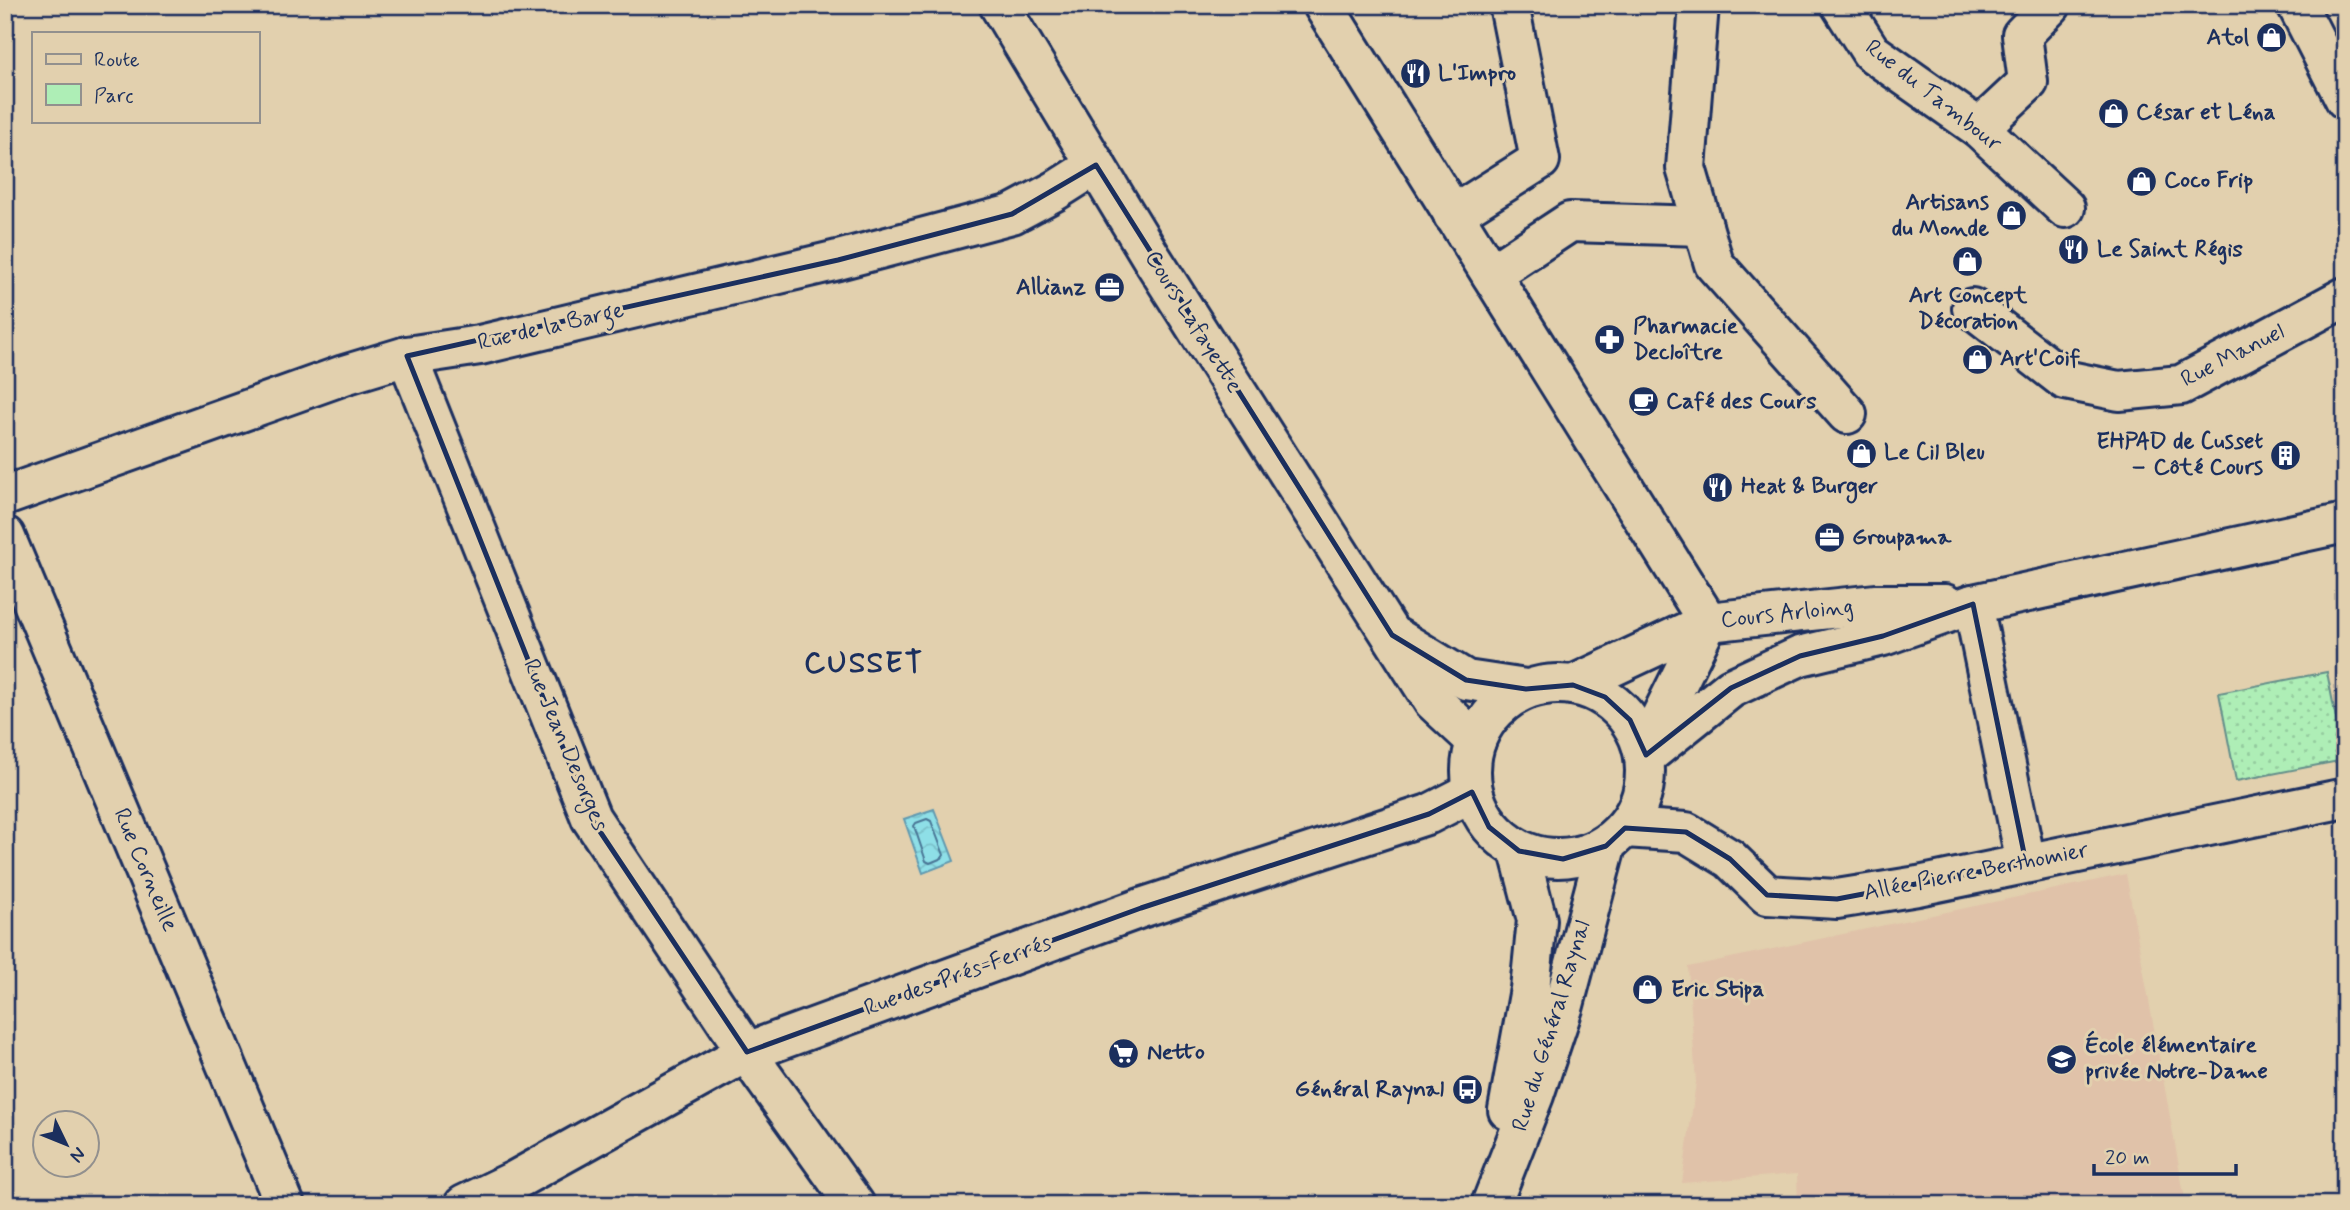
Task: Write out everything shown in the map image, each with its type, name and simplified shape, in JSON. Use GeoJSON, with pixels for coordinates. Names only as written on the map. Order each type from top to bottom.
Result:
{"type":"FeatureCollection","features":[{"type":"Feature","properties":{"kind":"street","name":"Cours Lafayette"},"geometry":{"type":"LineString","coordinates":[[999,5],[1153,260],[1433,701],[1476,741]]}},
{"type":"Feature","properties":{"kind":"street"},"geometry":{"type":"LineString","coordinates":[[1453,215],[1540,160],[1509,5]]}},
{"type":"Feature","properties":{"kind":"street"},"geometry":{"type":"LineString","coordinates":[[1699,5],[1686,168],[1714,264],[1847,414]]}},
{"type":"Feature","properties":{"kind":"street","name":"Rue du Tambour"},"geometry":{"type":"LineString","coordinates":[[1841,5],[1871,52],[1979,128],[2065,208]]}},
{"type":"Feature","properties":{"kind":"street"},"geometry":{"type":"LineString","coordinates":[[1979,128],[2028,82],[2022,36],[2051,5]]}},
{"type":"Feature","properties":{"kind":"street"},"geometry":{"type":"LineString","coordinates":[[2297,5],[2345,99]]}},
{"type":"Feature","properties":{"kind":"street"},"geometry":{"type":"LineString","coordinates":[[1332,9],[1453,215],[1708,622],[1644,754]]}},
{"type":"Feature","properties":{"kind":"street","name":"Rue de la Barge"},"geometry":{"type":"LineString","coordinates":[[5,496],[345,375],[407,356],[480,345],[811,267],[1012,214],[1096,165]]}},
{"type":"Feature","properties":{"kind":"street"},"geometry":{"type":"LineString","coordinates":[[1491,274],[1570,222],[1703,226]]}},
{"type":"Feature","properties":{"kind":"street","name":"Rue Manuel"},"geometry":{"type":"LineString","coordinates":[[1972,307],[2065,380],[2119,391],[2181,385],[2345,297]]}},
{"type":"Feature","properties":{"kind":"street","name":"Rue Jean Desorges"},"geometry":{"type":"LineString","coordinates":[[407,356],[591,818],[747,1052],[855,1205]]}},
{"type":"Feature","properties":{"kind":"street","name":"Cours Arloing"},"geometry":{"type":"LineString","coordinates":[[1644,754],[1731,688],[1800,656],[1883,636],[1973,604],[2339,525]]}},
{"type":"Feature","properties":{"kind":"street","name":"Rue Corneille"},"geometry":{"type":"LineString","coordinates":[[5,536],[285,1205]]}},
{"type":"Feature","properties":{"kind":"street","name":"Cours Arloing"},"geometry":{"type":"LineString","coordinates":[[1573,685],[1708,622],[1876,604],[1973,604]]}},
{"type":"Feature","properties":{"kind":"street"},"geometry":{"type":"LineString","coordinates":[[1973,604],[2026,863]]}},
{"type":"Feature","properties":{"kind":"street","name":"Cours Lafayette"},"geometry":{"type":"LineString","coordinates":[[1392,635],[1466,680],[1526,689]]}},
{"type":"Feature","properties":{"kind":"street"},"geometry":{"type":"LineString","coordinates":[[1573,685],[1605,697],[1630,720],[1644,754],[1646,782],[1639,807],[1616,837],[1563,859],[1519,851],[1489,827],[1472,792],[1470,766],[1476,741],[1495,710],[1526,689],[1573,685]]}},
{"type":"Feature","properties":{"kind":"street","name":"Rue des Prés-Ferrés"},"geometry":{"type":"LineString","coordinates":[[464,1205],[514,1181],[747,1052],[1142,908],[1429,814],[1472,792]]}},
{"type":"Feature","properties":{"kind":"street","name":"Allée Pierre Berthomier"},"geometry":{"type":"LineString","coordinates":[[1616,837],[1686,832],[1730,859],[1767,895],[1837,899],[1918,886],[2345,798]]}},
{"type":"Feature","properties":{"kind":"street","name":"Rue du Général Raynal"},"geometry":{"type":"LineString","coordinates":[[1491,1205],[1534,1095],[1616,837]]}},
{"type":"Feature","properties":{"kind":"street","name":"Rue du Général Raynal"},"geometry":{"type":"LineString","coordinates":[[1491,1205],[1530,989],[1537,920],[1519,851]]}},
{"type":"Feature","properties":{"kind":"highlighted area"},"geometry":{"type":"Polygon","coordinates":[[[1096,165],[1392,635],[1466,680],[1526,689],[1573,685],[1605,697],[1630,720],[1646,755],[1731,688],[1800,656],[1883,636],[1973,604],[2026,863],[1837,899],[1767,895],[1730,859],[1686,832],[1625,828],[1606,846],[1563,859],[1519,851],[1489,827],[1472,792],[1429,814],[1141,908],[747,1052],[591,818],[407,356],[838,260],[1012,214],[1096,165]]]}},
{"type":"Feature","properties":{"kind":"shaded area","name":"École élémentaire privée Notre-Dame"},"geometry":{"type":"Polygon","coordinates":[[[2126,874],[2186,1205],[1798,1205],[1797,1174],[1682,1183],[1696,1082],[1688,967],[2126,874]]]}},
{"type":"Feature","properties":{"kind":"green space"},"geometry":{"type":"Polygon","coordinates":[[[2327,672],[2344,760],[2236,781],[2219,693],[2327,672]]]}},
{"type":"Feature","properties":{"kind":"water"},"geometry":{"type":"Polygon","coordinates":[[[934,809],[954,861],[923,873],[904,819],[934,809]]]}},
{"type":"Feature","properties":{"kind":"place","name":"Atol"},"geometry":{"type":"Point","coordinates":[2272,38]}},
{"type":"Feature","properties":{"kind":"place","name":"L'Impro"},"geometry":{"type":"Point","coordinates":[1415,74]}},
{"type":"Feature","properties":{"kind":"place","name":"César et Léna"},"geometry":{"type":"Point","coordinates":[2113,113]}},
{"type":"Feature","properties":{"kind":"place","name":"Coco Frip"},"geometry":{"type":"Point","coordinates":[2141,181]}},
{"type":"Feature","properties":{"kind":"place","name":"Artisans du Monde"},"geometry":{"type":"Point","coordinates":[2012,216]}},
{"type":"Feature","properties":{"kind":"place","name":"Le Saint Régis"},"geometry":{"type":"Point","coordinates":[2074,250]}},
{"type":"Feature","properties":{"kind":"place","name":"Art Concept Décoration"},"geometry":{"type":"Point","coordinates":[1968,262]}},
{"type":"Feature","properties":{"kind":"place","name":"Allianz"},"geometry":{"type":"Point","coordinates":[1109,288]}},
{"type":"Feature","properties":{"kind":"place","name":"Pharmacie Decloître"},"geometry":{"type":"Point","coordinates":[1610,340]}},
{"type":"Feature","properties":{"kind":"place","name":"Art'Coif"},"geometry":{"type":"Point","coordinates":[1977,359]}},
{"type":"Feature","properties":{"kind":"place","name":"Café des Cours"},"geometry":{"type":"Point","coordinates":[1643,402]}},
{"type":"Feature","properties":{"kind":"place","name":"Le Cil Bleu"},"geometry":{"type":"Point","coordinates":[1861,453]}},
{"type":"Feature","properties":{"kind":"place","name":"EHPAD de Cusset – Côté Cours"},"geometry":{"type":"Point","coordinates":[2286,455]}},
{"type":"Feature","properties":{"kind":"place","name":"Heat & Burger"},"geometry":{"type":"Point","coordinates":[1718,487]}},
{"type":"Feature","properties":{"kind":"place","name":"Groupama"},"geometry":{"type":"Point","coordinates":[1829,538]}},
{"type":"Feature","properties":{"kind":"place","name":"Eric Stipa"},"geometry":{"type":"Point","coordinates":[1648,990]}},
{"type":"Feature","properties":{"kind":"place","name":"Netto"},"geometry":{"type":"Point","coordinates":[1124,1053]}},
{"type":"Feature","properties":{"kind":"place","name":"École élémentaire privée Notre-Dame"},"geometry":{"type":"Point","coordinates":[2062,1059]}},
{"type":"Feature","properties":{"kind":"place","name":"Général Raynal"},"geometry":{"type":"Point","coordinates":[1467,1090]}},
{"type":"Feature","properties":{"kind":"district","name":"CUSSET"},"geometry":{"type":"Point","coordinates":[864,663]}}]}
